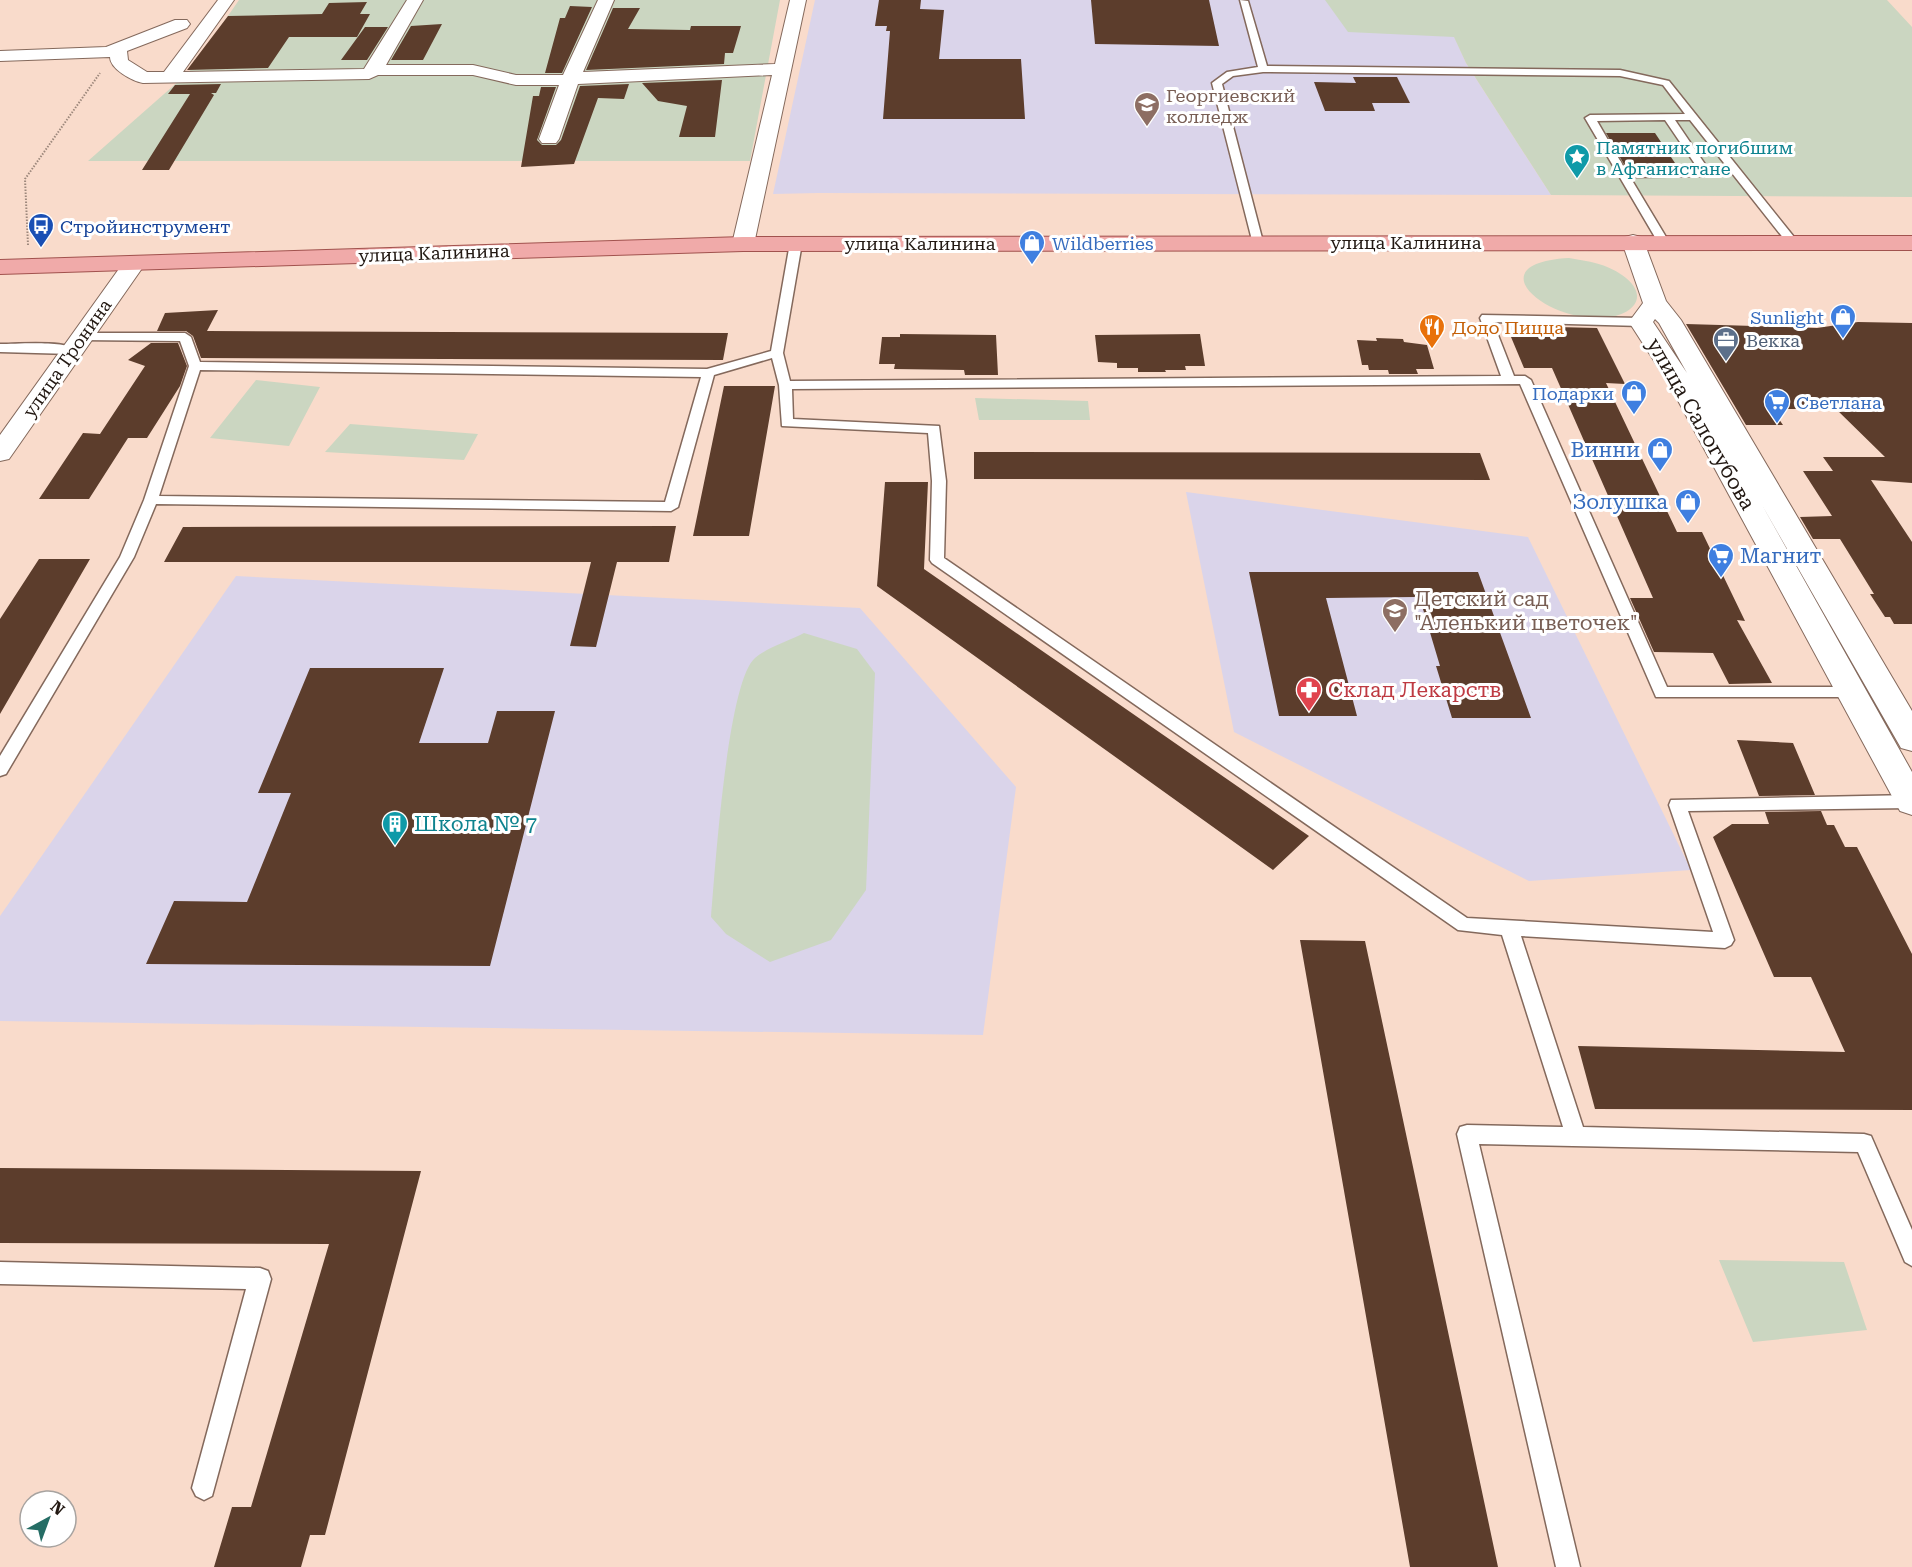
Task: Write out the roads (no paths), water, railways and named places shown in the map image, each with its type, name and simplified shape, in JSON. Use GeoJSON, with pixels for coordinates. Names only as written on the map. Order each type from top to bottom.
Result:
{"type":"FeatureCollection","features":[{"type":"Feature","properties":{"kind":"main road","name":"улица Калинина"},"geometry":{"type":"LineString","coordinates":[[0,267],[796,243],[1912,243]]}},
{"type":"Feature","properties":{"kind":"street"},"geometry":{"type":"LineString","coordinates":[[170,76],[226,0]]}},
{"type":"Feature","properties":{"kind":"street"},"geometry":{"type":"LineString","coordinates":[[118,48],[119,62],[143,78],[369,74],[374,70],[415,0]]}},
{"type":"Feature","properties":{"kind":"street"},"geometry":{"type":"LineString","coordinates":[[549,139],[570,80],[606,0]]}},
{"type":"Feature","properties":{"kind":"street"},"geometry":{"type":"LineString","coordinates":[[743,244],[798,0]]}},
{"type":"Feature","properties":{"kind":"street"},"geometry":{"type":"LineString","coordinates":[[0,56],[108,52],[181,24]]}},
{"type":"Feature","properties":{"kind":"street"},"geometry":{"type":"LineString","coordinates":[[374,70],[473,70],[516,80],[570,80],[588,76],[782,69]]}},
{"type":"Feature","properties":{"kind":"street"},"geometry":{"type":"LineString","coordinates":[[1633,242],[1648,312]]}},
{"type":"Feature","properties":{"kind":"street","name":"улица Тронина"},"geometry":{"type":"LineString","coordinates":[[0,453],[134,264]]}},
{"type":"Feature","properties":{"kind":"street","name":"улица Салогубова"},"geometry":{"type":"LineString","coordinates":[[1648,312],[1682,384],[1912,801]]}},
{"type":"Feature","properties":{"kind":"street","name":"улица Салогубова"},"geometry":{"type":"LineString","coordinates":[[1648,312],[1669,320],[1912,739]]}},
{"type":"Feature","properties":{"kind":"lane"},"geometry":{"type":"LineString","coordinates":[[1244,1],[1263,69]]}},
{"type":"Feature","properties":{"kind":"lane"},"geometry":{"type":"LineString","coordinates":[[1257,242],[1217,83],[1230,74],[1263,69],[1620,73],[1666,83],[1792,242]]}},
{"type":"Feature","properties":{"kind":"lane"},"geometry":{"type":"LineString","coordinates":[[1623,174],[1706,173],[1668,117]]}},
{"type":"Feature","properties":{"kind":"lane"},"geometry":{"type":"LineString","coordinates":[[1663,242],[1590,118],[1693,117]]}},
{"type":"Feature","properties":{"kind":"lane"},"geometry":{"type":"LineString","coordinates":[[796,243],[777,353],[784,385],[787,423],[934,429],[939,481],[937,560],[1464,925],[1725,940],[1677,805],[1912,801]]}},
{"type":"Feature","properties":{"kind":"lane"},"geometry":{"type":"LineString","coordinates":[[1509,381],[1486,318],[1648,312]]}},
{"type":"Feature","properties":{"kind":"lane"},"geometry":{"type":"LineString","coordinates":[[0,348],[54,348],[76,343],[185,337],[195,366],[152,500],[127,557],[0,770]]}},
{"type":"Feature","properties":{"kind":"lane"},"geometry":{"type":"LineString","coordinates":[[195,366],[708,373],[777,353]]}},
{"type":"Feature","properties":{"kind":"lane"},"geometry":{"type":"LineString","coordinates":[[152,500],[671,507],[708,373]]}},
{"type":"Feature","properties":{"kind":"lane"},"geometry":{"type":"LineString","coordinates":[[784,385],[1525,380],[1662,693],[1852,693]]}},
{"type":"Feature","properties":{"kind":"lane"},"geometry":{"type":"LineString","coordinates":[[1509,928],[1576,1136]]}},
{"type":"Feature","properties":{"kind":"lane"},"geometry":{"type":"LineString","coordinates":[[1568,1567],[1467,1134],[1864,1143],[1912,1255]]}},
{"type":"Feature","properties":{"kind":"lane"},"geometry":{"type":"LineString","coordinates":[[0,1273],[260,1279],[204,1488]]}},
{"type":"Feature","properties":{"kind":"place","name":"Георгиевский колледж"},"geometry":{"type":"Point","coordinates":[1147,128]}},
{"type":"Feature","properties":{"kind":"place","name":"Памятник погибшим в Афганистане"},"geometry":{"type":"Point","coordinates":[1577,180]}},
{"type":"Feature","properties":{"kind":"place","name":"Стройинструмент"},"geometry":{"type":"Point","coordinates":[41,249]}},
{"type":"Feature","properties":{"kind":"place","name":"Wildberries"},"geometry":{"type":"Point","coordinates":[1032,266]}},
{"type":"Feature","properties":{"kind":"place","name":"Sunlight"},"geometry":{"type":"Point","coordinates":[1843,340]}},
{"type":"Feature","properties":{"kind":"place","name":"Додо Пицца"},"geometry":{"type":"Point","coordinates":[1432,350]}},
{"type":"Feature","properties":{"kind":"place","name":"Векка"},"geometry":{"type":"Point","coordinates":[1726,363]}},
{"type":"Feature","properties":{"kind":"place","name":"Подарки"},"geometry":{"type":"Point","coordinates":[1634,416]}},
{"type":"Feature","properties":{"kind":"place","name":"Светлана"},"geometry":{"type":"Point","coordinates":[1777,425]}},
{"type":"Feature","properties":{"kind":"place","name":"Винни"},"geometry":{"type":"Point","coordinates":[1660,473]}},
{"type":"Feature","properties":{"kind":"place","name":"Золушка"},"geometry":{"type":"Point","coordinates":[1688,525]}},
{"type":"Feature","properties":{"kind":"place","name":"Магнит"},"geometry":{"type":"Point","coordinates":[1721,579]}},
{"type":"Feature","properties":{"kind":"place","name":"Детский сад \"Аленький цветочек\""},"geometry":{"type":"Point","coordinates":[1395,634]}},
{"type":"Feature","properties":{"kind":"place","name":"Склад Лекарств"},"geometry":{"type":"Point","coordinates":[1309,713]}},
{"type":"Feature","properties":{"kind":"place","name":"Школа № 7"},"geometry":{"type":"Point","coordinates":[395,847]}}]}
